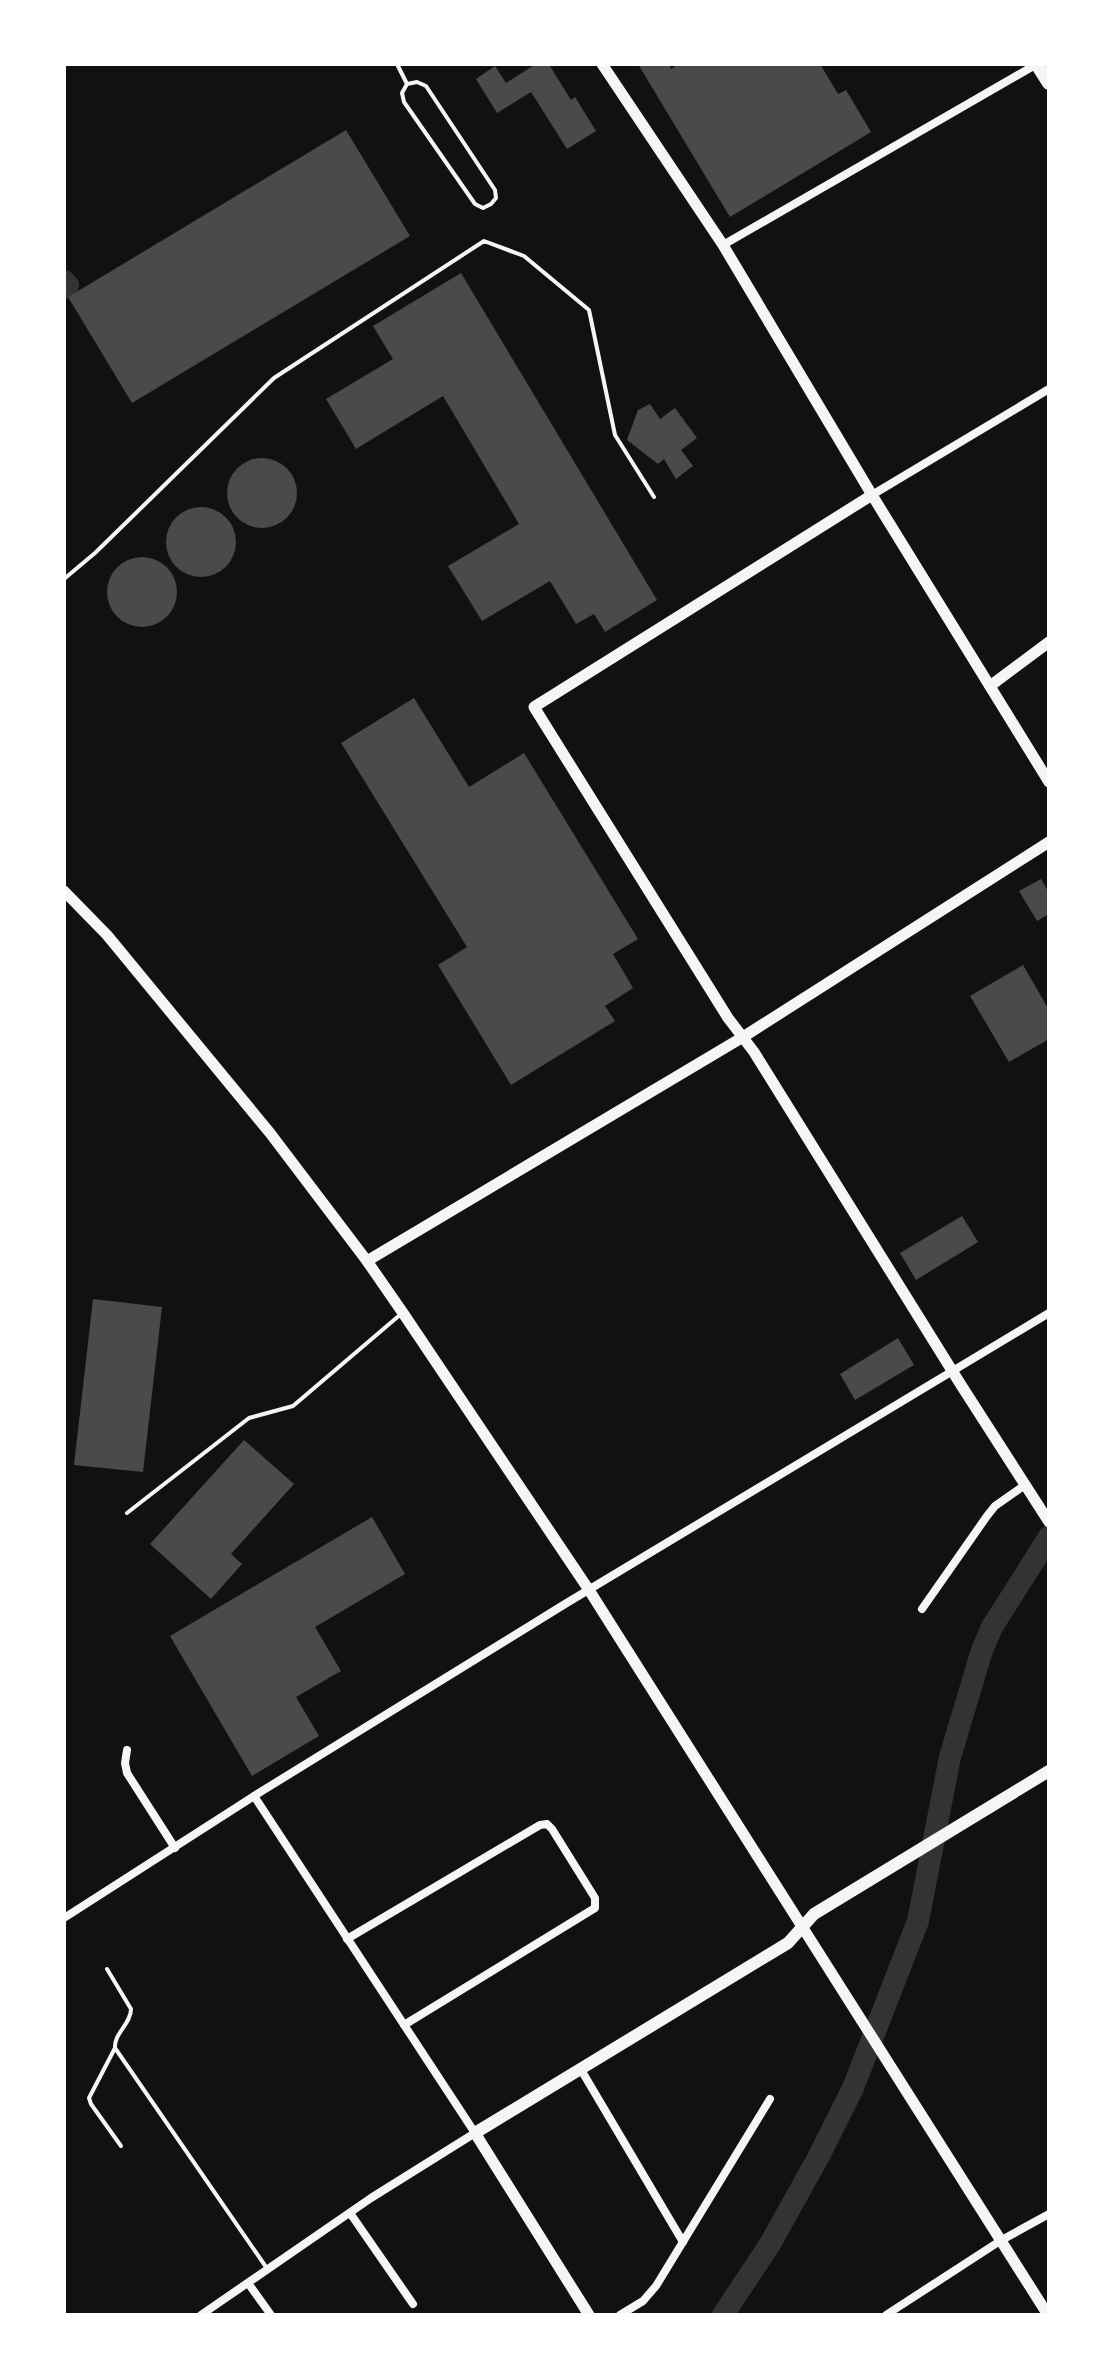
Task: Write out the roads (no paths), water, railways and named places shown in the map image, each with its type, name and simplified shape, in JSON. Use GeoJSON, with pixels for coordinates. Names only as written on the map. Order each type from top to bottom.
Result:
{"type":"FeatureCollection","features":[{"type":"Feature","properties":{"kind":"main road"},"geometry":{"type":"LineString","coordinates":[[1037,64],[1049,83]]}},
{"type":"Feature","properties":{"kind":"main road"},"geometry":{"type":"LineString","coordinates":[[475,2133],[788,1943],[814,1914],[1049,1771]]}},
{"type":"Feature","properties":{"kind":"street"},"geometry":{"type":"LineString","coordinates":[[602,64],[723,245],[1049,782]]}},
{"type":"Feature","properties":{"kind":"street"},"geometry":{"type":"LineString","coordinates":[[723,245],[1037,64]]}},
{"type":"Feature","properties":{"kind":"street"},"geometry":{"type":"LineString","coordinates":[[1047,1519],[534,707],[872,495],[1049,389]]}},
{"type":"Feature","properties":{"kind":"street"},"geometry":{"type":"LineString","coordinates":[[990,686],[1049,642]]}},
{"type":"Feature","properties":{"kind":"street"},"geometry":{"type":"LineString","coordinates":[[367,1261],[743,1037],[1049,843]]}},
{"type":"Feature","properties":{"kind":"street"},"geometry":{"type":"LineString","coordinates":[[64,891],[107,935],[270,1133],[403,1313],[589,1590],[1048,2315]]}},
{"type":"Feature","properties":{"kind":"street"},"geometry":{"type":"LineString","coordinates":[[64,1918],[254,1796],[589,1590],[1049,1313]]}},
{"type":"Feature","properties":{"kind":"street"},"geometry":{"type":"LineString","coordinates":[[922,1609],[995,1506],[1025,1485]]}},
{"type":"Feature","properties":{"kind":"street"},"geometry":{"type":"LineString","coordinates":[[127,1750],[127,1773],[175,1848]]}},
{"type":"Feature","properties":{"kind":"street"},"geometry":{"type":"LineString","coordinates":[[254,1796],[475,2133],[589,2315]]}},
{"type":"Feature","properties":{"kind":"street"},"geometry":{"type":"LineString","coordinates":[[347,1939],[540,1825],[547,1824],[552,1829],[595,1898],[595,1908],[404,2025]]}},
{"type":"Feature","properties":{"kind":"street"},"geometry":{"type":"LineString","coordinates":[[580,2068],[683,2242]]}},
{"type":"Feature","properties":{"kind":"street"},"geometry":{"type":"LineString","coordinates":[[620,2315],[650,2294],[770,2099]]}},
{"type":"Feature","properties":{"kind":"street"},"geometry":{"type":"LineString","coordinates":[[201,2315],[350,2213],[475,2133]]}},
{"type":"Feature","properties":{"kind":"street"},"geometry":{"type":"LineString","coordinates":[[350,2213],[413,2304]]}},
{"type":"Feature","properties":{"kind":"street"},"geometry":{"type":"LineString","coordinates":[[886,2315],[1000,2241],[1049,2214]]}},
{"type":"Feature","properties":{"kind":"street"},"geometry":{"type":"LineString","coordinates":[[248,2283],[271,2315]]}},
{"type":"Feature","properties":{"kind":"lane"},"geometry":{"type":"LineString","coordinates":[[396,65],[407,84]]}},
{"type":"Feature","properties":{"kind":"lane"},"geometry":{"type":"LineString","coordinates":[[417,82],[426,86],[495,190],[496,198],[491,204],[483,208],[475,204],[439,153],[404,102],[402,93],[407,84],[417,82]]}},
{"type":"Feature","properties":{"kind":"lane"},"geometry":{"type":"LineString","coordinates":[[64,579],[95,553],[274,378],[484,241],[524,256],[589,310],[615,435],[654,497]]}},
{"type":"Feature","properties":{"kind":"lane"},"geometry":{"type":"LineString","coordinates":[[127,1513],[249,1418],[293,1406],[403,1313]]}},
{"type":"Feature","properties":{"kind":"lane"},"geometry":{"type":"LineString","coordinates":[[107,1969],[131,2009],[114,2042],[115,2048],[268,2269]]}},
{"type":"Feature","properties":{"kind":"lane"},"geometry":{"type":"LineString","coordinates":[[115,2048],[89,2098],[121,2146]]}},
{"type":"Feature","properties":{"kind":"waterway"},"geometry":{"type":"LineString","coordinates":[[64,281],[68,285],[64,288]]}},
{"type":"Feature","properties":{"kind":"waterway"},"geometry":{"type":"LineString","coordinates":[[723,2315],[770,2244],[853,2088],[918,1921],[950,1757],[982,1650],[992,1627],[1049,1537]]}}]}
